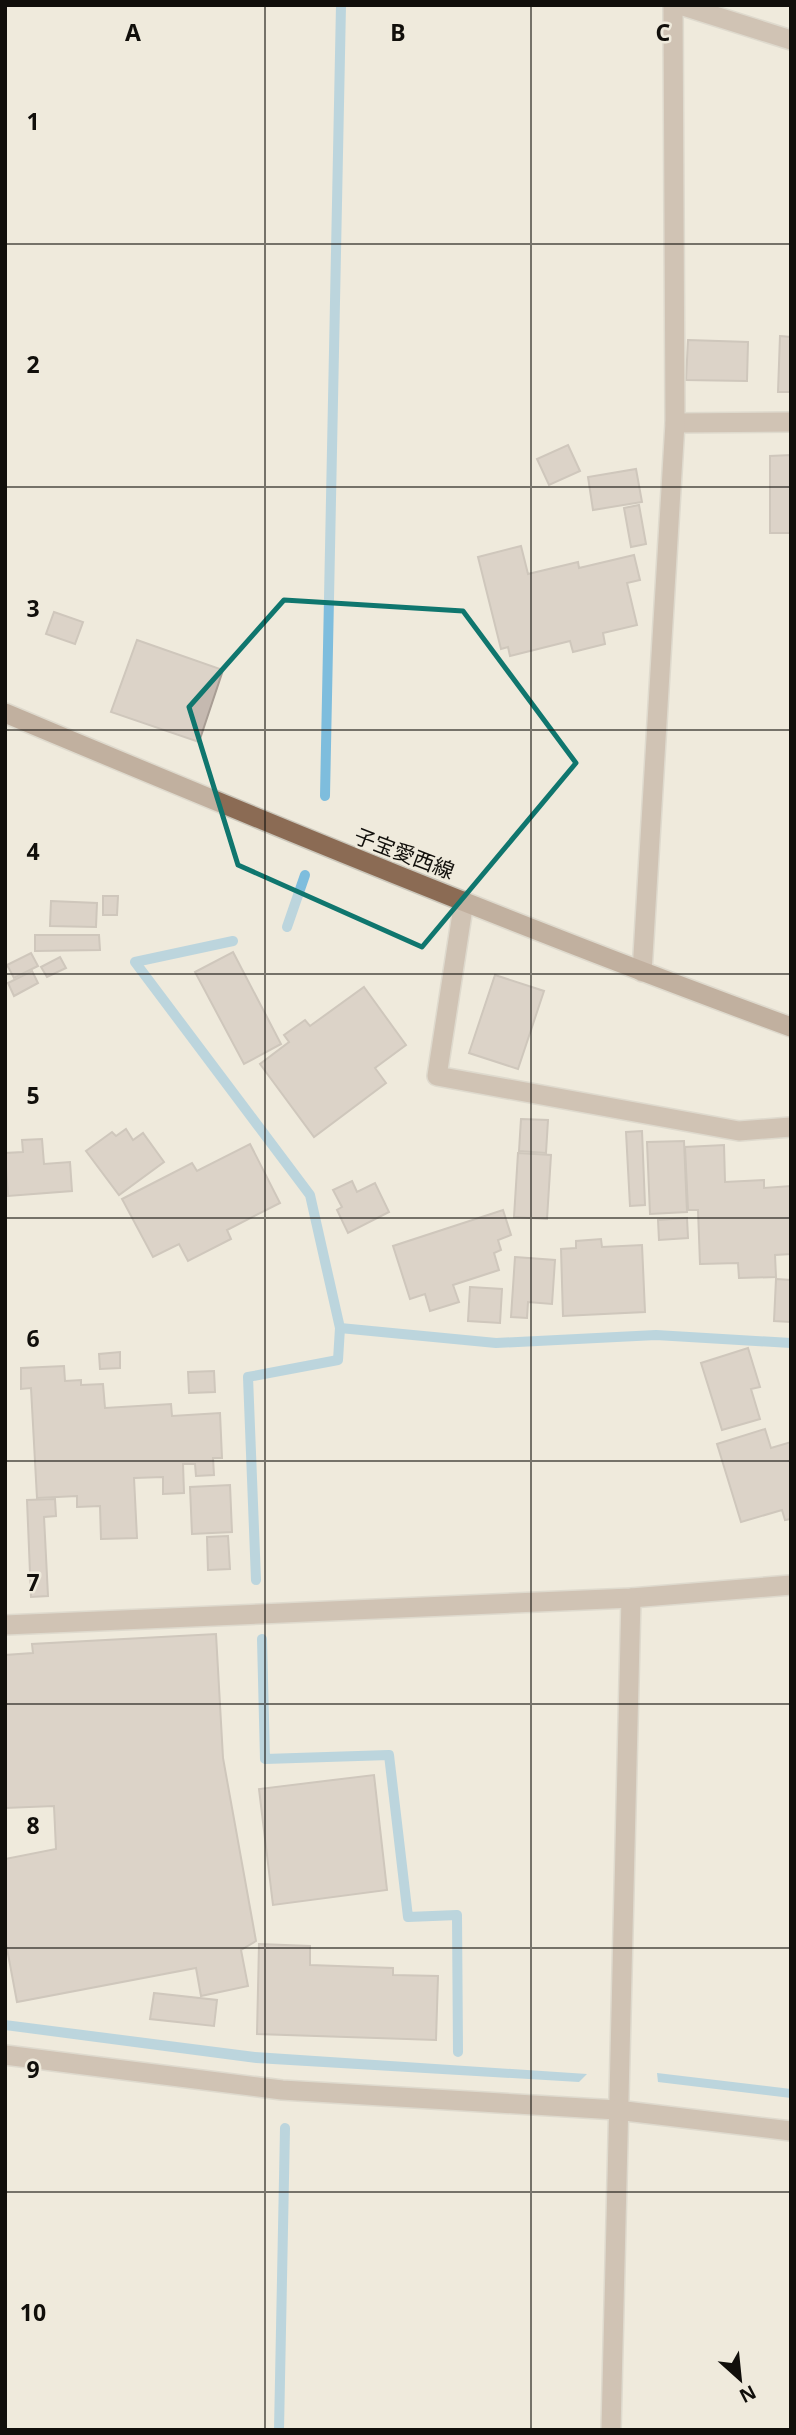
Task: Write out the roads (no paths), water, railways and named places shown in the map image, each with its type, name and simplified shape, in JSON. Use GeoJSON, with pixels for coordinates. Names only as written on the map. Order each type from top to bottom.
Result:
{"type":"FeatureCollection","features":[{"type":"Feature","properties":{"kind":"main road","name":"子宝愛西線"},"geometry":{"type":"LineString","coordinates":[[5,713],[327,848],[642,972],[791,1027]]}},
{"type":"Feature","properties":{"kind":"street"},"geometry":{"type":"LineString","coordinates":[[642,972],[675,423],[673,5]]}},
{"type":"Feature","properties":{"kind":"street"},"geometry":{"type":"LineString","coordinates":[[680,5],[791,40]]}},
{"type":"Feature","properties":{"kind":"street"},"geometry":{"type":"LineString","coordinates":[[675,423],[791,422]]}},
{"type":"Feature","properties":{"kind":"street"},"geometry":{"type":"LineString","coordinates":[[464,901],[437,1076],[738,1131],[791,1127]]}},
{"type":"Feature","properties":{"kind":"street"},"geometry":{"type":"LineString","coordinates":[[5,1625],[631,1598],[791,1585]]}},
{"type":"Feature","properties":{"kind":"street"},"geometry":{"type":"LineString","coordinates":[[611,2430],[631,1598]]}},
{"type":"Feature","properties":{"kind":"street"},"geometry":{"type":"LineString","coordinates":[[5,2055],[282,2090],[617,2110],[791,2131]]}},
{"type":"Feature","properties":{"kind":"water"},"geometry":{"type":"Polygon","coordinates":[[[5,2020],[255,2052],[587,2074],[579,2082],[256,2063],[5,2030],[5,2020]]]}},
{"type":"Feature","properties":{"kind":"water"},"geometry":{"type":"Polygon","coordinates":[[[657,2073],[791,2089],[791,2098],[658,2082],[657,2073]]]}},
{"type":"Feature","properties":{"kind":"waterway"},"geometry":{"type":"LineString","coordinates":[[325,796],[341,5]]}},
{"type":"Feature","properties":{"kind":"waterway"},"geometry":{"type":"LineString","coordinates":[[287,927],[305,875]]}},
{"type":"Feature","properties":{"kind":"waterway"},"geometry":{"type":"LineString","coordinates":[[233,941],[135,962],[310,1195],[340,1328],[338,1360],[248,1377],[256,1580]]}},
{"type":"Feature","properties":{"kind":"waterway"},"geometry":{"type":"LineString","coordinates":[[340,1328],[496,1343],[656,1335],[791,1343]]}},
{"type":"Feature","properties":{"kind":"waterway"},"geometry":{"type":"LineString","coordinates":[[262,1639],[265,1759],[389,1755],[408,1917],[457,1915],[458,2052]]}},
{"type":"Feature","properties":{"kind":"waterway"},"geometry":{"type":"LineString","coordinates":[[279,2430],[285,2128]]}}]}
